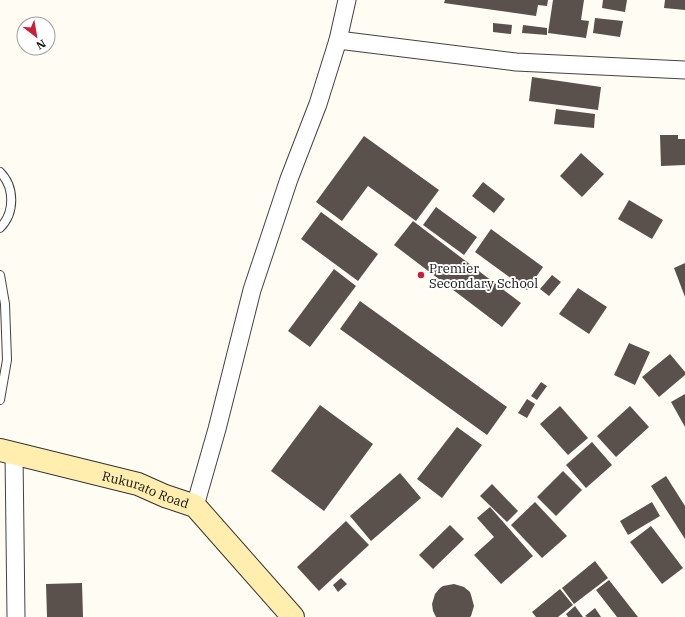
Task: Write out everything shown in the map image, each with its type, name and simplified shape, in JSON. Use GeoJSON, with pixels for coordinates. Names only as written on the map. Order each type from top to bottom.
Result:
{"type":"FeatureCollection","features":[{"type":"Feature","properties":{"kind":"street"},"geometry":{"type":"LineString","coordinates":[[195,506],[217,429],[252,290],[289,179],[318,104],[338,40],[347,0]]}},
{"type":"Feature","properties":{"kind":"street"},"geometry":{"type":"LineString","coordinates":[[338,40],[516,62],[685,70]]}},
{"type":"Feature","properties":{"kind":"street"},"geometry":{"type":"LineString","coordinates":[[7,451],[16,617]]}},
{"type":"Feature","properties":{"kind":"street","name":"Rukurato Road"},"geometry":{"type":"LineString","coordinates":[[7,451],[138,484],[165,496],[195,506],[292,617]]}},
{"type":"Feature","properties":{"kind":"lane"},"geometry":{"type":"LineString","coordinates":[[0,172],[5,177],[11,192],[11,208],[0,228]]}},
{"type":"Feature","properties":{"kind":"lane"},"geometry":{"type":"LineString","coordinates":[[0,275],[5,304],[7,360],[0,400]]}},
{"type":"Feature","properties":{"kind":"building"},"geometry":{"type":"Polygon","coordinates":[[[445,0],[548,0],[547,6],[538,5],[536,16],[444,3],[445,0]]]}},
{"type":"Feature","properties":{"kind":"building"},"geometry":{"type":"Polygon","coordinates":[[[553,0],[584,0],[581,20],[589,21],[586,38],[548,33],[553,0]]]}},
{"type":"Feature","properties":{"kind":"building"},"geometry":{"type":"Polygon","coordinates":[[[603,0],[627,0],[625,12],[602,8],[603,0]]]}},
{"type":"Feature","properties":{"kind":"building"},"geometry":{"type":"Polygon","coordinates":[[[665,0],[685,0],[685,10],[664,8],[665,0]]]}},
{"type":"Feature","properties":{"kind":"building"},"geometry":{"type":"Polygon","coordinates":[[[595,18],[623,21],[620,37],[593,33],[595,18]]]}},
{"type":"Feature","properties":{"kind":"building"},"geometry":{"type":"Polygon","coordinates":[[[493,23],[512,25],[511,34],[493,32],[493,23]]]}},
{"type":"Feature","properties":{"kind":"building"},"geometry":{"type":"Polygon","coordinates":[[[523,25],[547,28],[547,35],[522,33],[523,25]]]}},
{"type":"Feature","properties":{"kind":"building"},"geometry":{"type":"Polygon","coordinates":[[[532,77],[601,87],[598,110],[529,101],[532,77]]]}},
{"type":"Feature","properties":{"kind":"building"},"geometry":{"type":"Polygon","coordinates":[[[556,109],[595,114],[594,128],[554,124],[556,109]]]}},
{"type":"Feature","properties":{"kind":"building"},"geometry":{"type":"Polygon","coordinates":[[[660,135],[678,135],[678,139],[685,139],[685,165],[661,166],[660,135]]]}},
{"type":"Feature","properties":{"kind":"building"},"geometry":{"type":"Polygon","coordinates":[[[364,136],[439,190],[416,221],[368,186],[342,221],[316,202],[364,136]]]}},
{"type":"Feature","properties":{"kind":"building"},"geometry":{"type":"Polygon","coordinates":[[[581,153],[604,174],[582,197],[560,176],[581,153]]]}},
{"type":"Feature","properties":{"kind":"building"},"geometry":{"type":"Polygon","coordinates":[[[483,182],[505,199],[494,213],[472,196],[483,182]]]}},
{"type":"Feature","properties":{"kind":"building"},"geometry":{"type":"Polygon","coordinates":[[[629,200],[663,220],[652,239],[618,219],[629,200]]]}},
{"type":"Feature","properties":{"kind":"building"},"geometry":{"type":"Polygon","coordinates":[[[436,207],[477,237],[464,255],[423,225],[436,207]]]}},
{"type":"Feature","properties":{"kind":"building"},"geometry":{"type":"Polygon","coordinates":[[[321,212],[378,254],[358,281],[301,239],[321,212]]]}},
{"type":"Feature","properties":{"kind":"building"},"geometry":{"type":"Polygon","coordinates":[[[413,221],[521,303],[502,327],[394,245],[413,221]]]}},
{"type":"Feature","properties":{"kind":"building"},"geometry":{"type":"Polygon","coordinates":[[[491,229],[543,267],[527,290],[475,252],[491,229]]]}},
{"type":"Feature","properties":{"kind":"building"},"geometry":{"type":"Polygon","coordinates":[[[685,263],[685,297],[674,268],[685,263]]]}},
{"type":"Feature","properties":{"kind":"building"},"geometry":{"type":"Polygon","coordinates":[[[334,269],[356,286],[310,347],[288,331],[334,269]]]}},
{"type":"Feature","properties":{"kind":"building"},"geometry":{"type":"Polygon","coordinates":[[[552,275],[561,282],[549,296],[540,289],[552,275]]]}},
{"type":"Feature","properties":{"kind":"building"},"geometry":{"type":"Polygon","coordinates":[[[578,288],[607,307],[589,334],[559,314],[578,288]]]}},
{"type":"Feature","properties":{"kind":"building"},"geometry":{"type":"Polygon","coordinates":[[[360,301],[507,407],[487,435],[340,329],[360,301]]]}},
{"type":"Feature","properties":{"kind":"building"},"geometry":{"type":"Polygon","coordinates":[[[629,343],[650,352],[635,385],[614,375],[629,343]]]}},
{"type":"Feature","properties":{"kind":"building"},"geometry":{"type":"Polygon","coordinates":[[[670,354],[685,372],[685,375],[659,397],[642,377],[670,354]]]}},
{"type":"Feature","properties":{"kind":"building"},"geometry":{"type":"Polygon","coordinates":[[[541,382],[547,386],[537,400],[531,396],[541,382]]]}},
{"type":"Feature","properties":{"kind":"building"},"geometry":{"type":"Polygon","coordinates":[[[685,394],[685,427],[671,402],[685,394]]]}},
{"type":"Feature","properties":{"kind":"building"},"geometry":{"type":"Polygon","coordinates":[[[527,399],[535,404],[527,418],[518,413],[527,399]]]}},
{"type":"Feature","properties":{"kind":"building"},"geometry":{"type":"Polygon","coordinates":[[[320,405],[373,444],[324,511],[271,471],[320,405]]]}},
{"type":"Feature","properties":{"kind":"building"},"geometry":{"type":"Polygon","coordinates":[[[560,406],[588,438],[568,455],[540,424],[560,406]]]}},
{"type":"Feature","properties":{"kind":"building"},"geometry":{"type":"Polygon","coordinates":[[[630,406],[649,427],[616,457],[597,436],[630,406]]]}},
{"type":"Feature","properties":{"kind":"building"},"geometry":{"type":"Polygon","coordinates":[[[457,427],[482,445],[442,498],[417,479],[457,427]]]}},
{"type":"Feature","properties":{"kind":"building"},"geometry":{"type":"Polygon","coordinates":[[[592,442],[612,465],[586,488],[566,465],[592,442]]]}},
{"type":"Feature","properties":{"kind":"building"},"geometry":{"type":"Polygon","coordinates":[[[563,471],[582,490],[556,516],[537,497],[563,471]]]}},
{"type":"Feature","properties":{"kind":"building"},"geometry":{"type":"Polygon","coordinates":[[[400,473],[421,498],[371,541],[350,516],[400,473]]]}},
{"type":"Feature","properties":{"kind":"building"},"geometry":{"type":"Polygon","coordinates":[[[666,476],[685,506],[685,539],[651,486],[666,476]]]}},
{"type":"Feature","properties":{"kind":"building"},"geometry":{"type":"Polygon","coordinates":[[[492,484],[518,511],[507,522],[480,496],[492,484]]]}},
{"type":"Feature","properties":{"kind":"building"},"geometry":{"type":"Polygon","coordinates":[[[535,502],[567,536],[542,558],[511,525],[535,502]]]}},
{"type":"Feature","properties":{"kind":"building"},"geometry":{"type":"Polygon","coordinates":[[[652,502],[660,516],[628,535],[620,521],[652,502]]]}},
{"type":"Feature","properties":{"kind":"building"},"geometry":{"type":"Polygon","coordinates":[[[490,507],[533,556],[501,584],[474,555],[494,537],[477,518],[490,507]]]}},
{"type":"Feature","properties":{"kind":"building"},"geometry":{"type":"Polygon","coordinates":[[[346,521],[369,545],[319,591],[297,567],[346,521]]]}},
{"type":"Feature","properties":{"kind":"building"},"geometry":{"type":"Polygon","coordinates":[[[450,525],[464,539],[433,569],[419,555],[450,525]]]}},
{"type":"Feature","properties":{"kind":"building"},"geometry":{"type":"Polygon","coordinates":[[[651,526],[683,568],[662,584],[630,542],[651,526]]]}},
{"type":"Feature","properties":{"kind":"building"},"geometry":{"type":"Polygon","coordinates":[[[595,561],[608,578],[574,604],[562,588],[595,561]]]}},
{"type":"Feature","properties":{"kind":"building"},"geometry":{"type":"Polygon","coordinates":[[[341,578],[347,584],[338,592],[333,585],[341,578]]]}},
{"type":"Feature","properties":{"kind":"building"},"geometry":{"type":"Polygon","coordinates":[[[609,580],[638,617],[617,617],[596,590],[609,580]]]}},
{"type":"Feature","properties":{"kind":"building"},"geometry":{"type":"Polygon","coordinates":[[[82,583],[83,617],[47,617],[46,584],[82,583]]]}},
{"type":"Feature","properties":{"kind":"building"},"geometry":{"type":"Polygon","coordinates":[[[454,584],[464,587],[470,592],[474,606],[471,616],[436,617],[432,604],[435,594],[443,586],[454,584]]]}},
{"type":"Feature","properties":{"kind":"building"},"geometry":{"type":"Polygon","coordinates":[[[560,589],[573,605],[558,617],[536,617],[532,612],[560,589]]]}},
{"type":"Feature","properties":{"kind":"building"},"geometry":{"type":"Polygon","coordinates":[[[575,606],[583,617],[568,617],[566,614],[575,606]]]}},
{"type":"Feature","properties":{"kind":"building"},"geometry":{"type":"Polygon","coordinates":[[[595,608],[601,617],[585,616],[595,608]]]}},
{"type":"Feature","properties":{"kind":"place","name":"Premier Secondary School"},"geometry":{"type":"Point","coordinates":[421,275]}}]}
